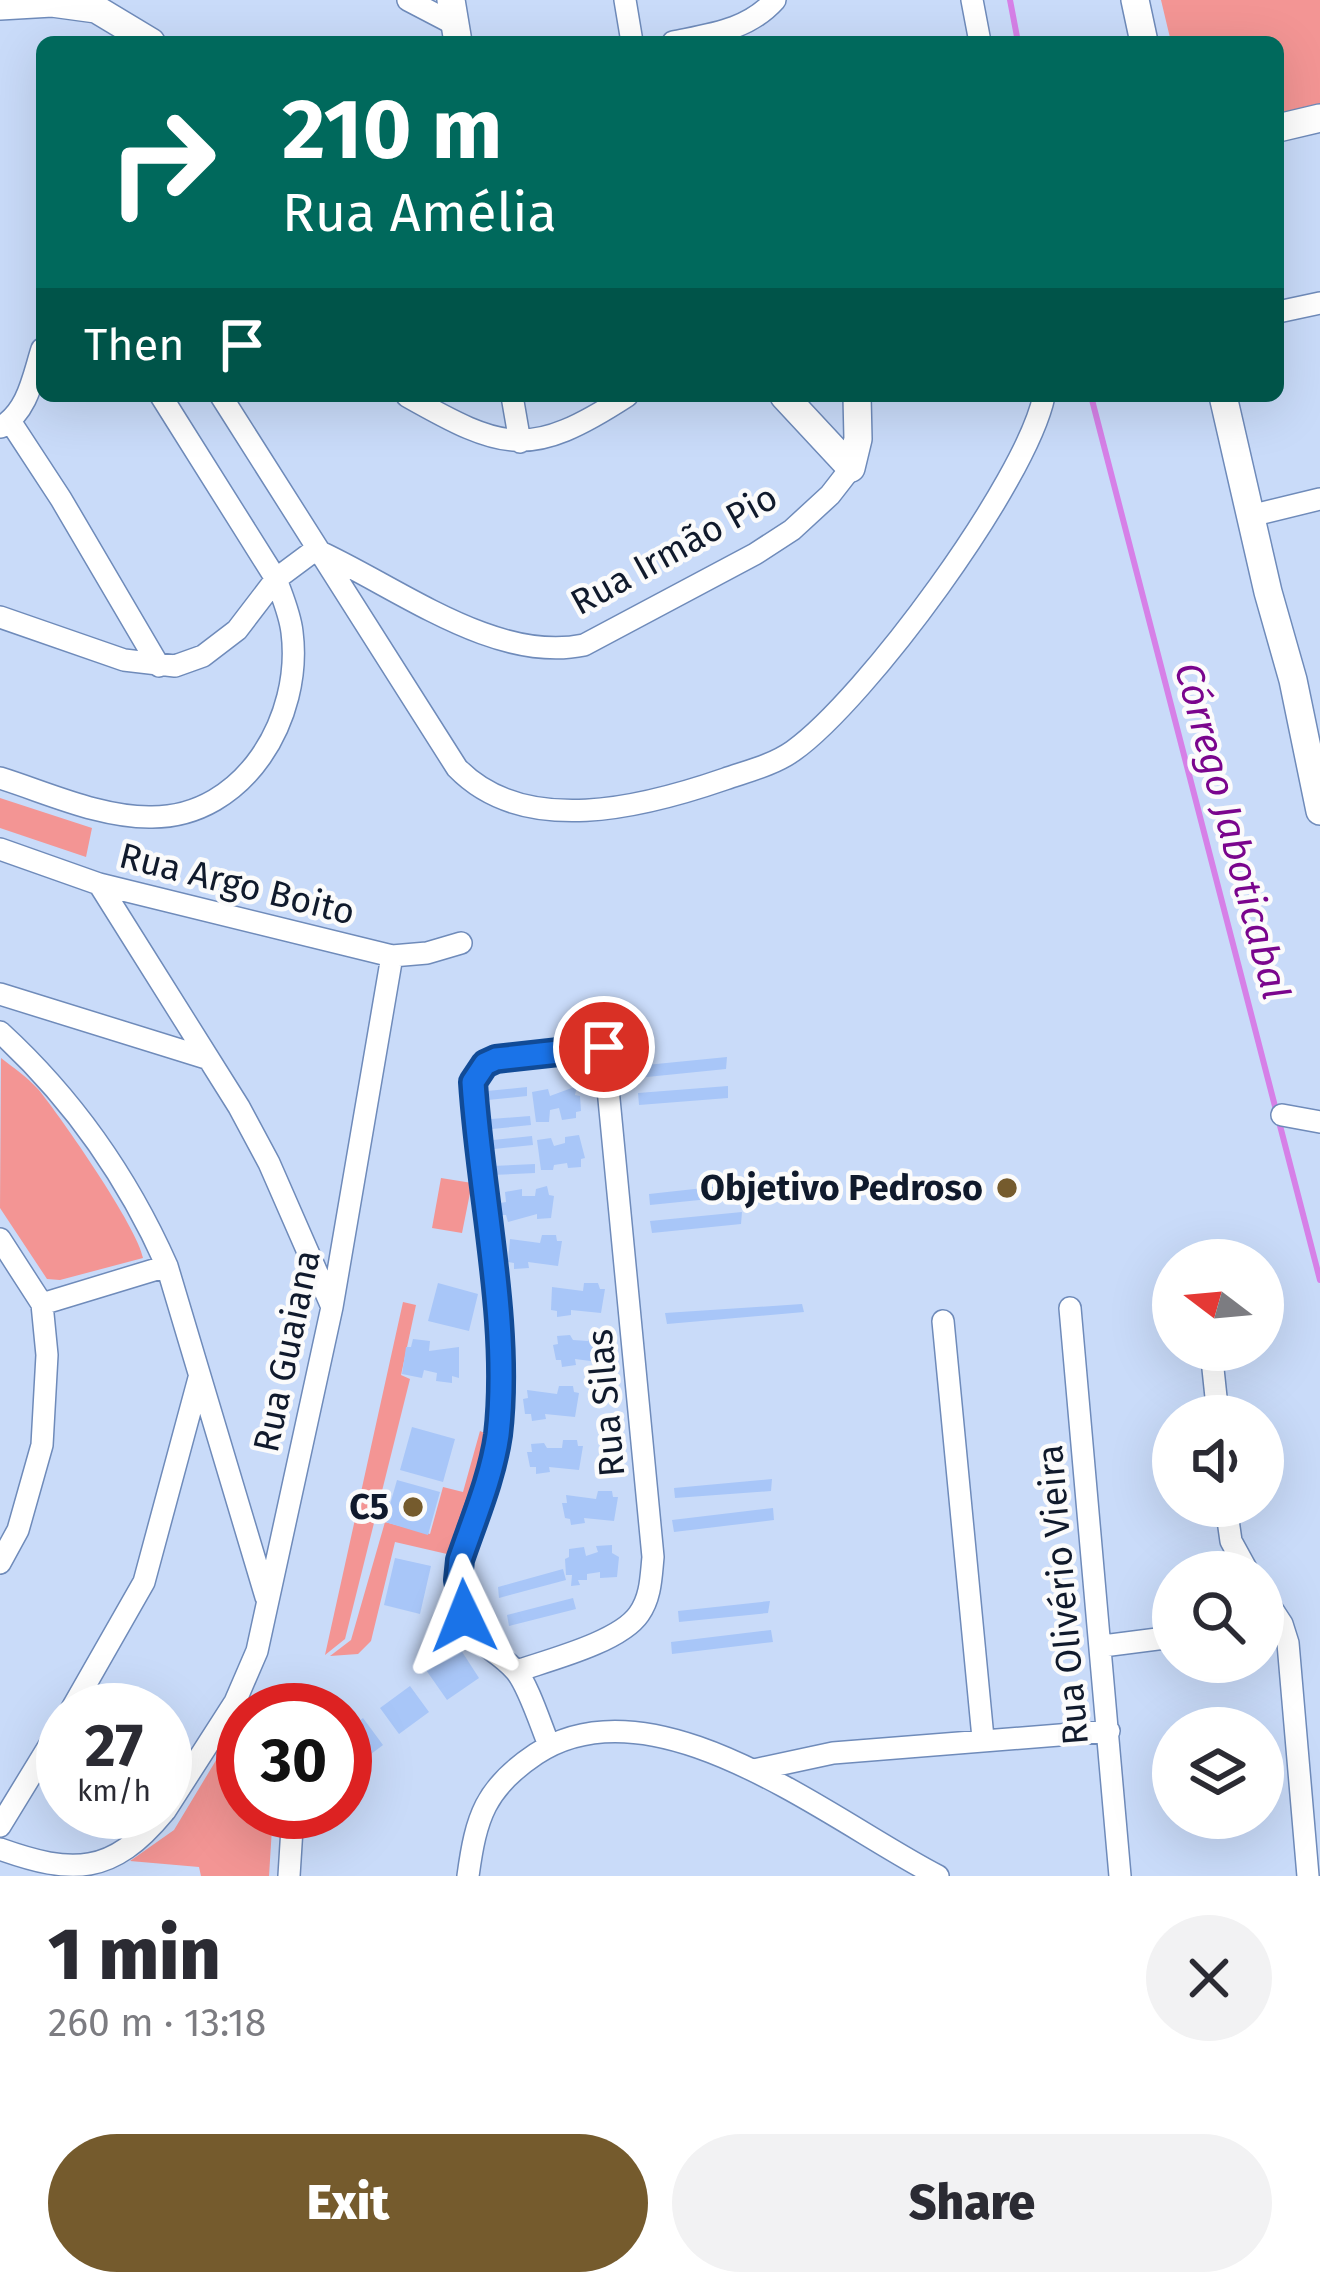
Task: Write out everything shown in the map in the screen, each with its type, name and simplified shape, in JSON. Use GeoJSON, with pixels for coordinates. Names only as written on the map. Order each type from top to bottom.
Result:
{"type":"FeatureCollection","features":[{"type":"Feature","properties":{"kind":"street"},"geometry":{"type":"LineString","coordinates":[[408,0],[454,22]]}},
{"type":"Feature","properties":{"kind":"street"},"geometry":{"type":"LineString","coordinates":[[626,0],[631,36]]}},
{"type":"Feature","properties":{"kind":"street"},"geometry":{"type":"LineString","coordinates":[[705,36],[753,20],[775,0]]}},
{"type":"Feature","properties":{"kind":"street"},"geometry":{"type":"LineString","coordinates":[[1135,0],[1143,36]]}},
{"type":"Feature","properties":{"kind":"street"},"geometry":{"type":"LineString","coordinates":[[0,6],[89,4],[141,36]]}},
{"type":"Feature","properties":{"kind":"street"},"geometry":{"type":"LineString","coordinates":[[1284,127],[1320,118]]}},
{"type":"Feature","properties":{"kind":"street"},"geometry":{"type":"LineString","coordinates":[[1284,311],[1320,303]]}},
{"type":"Feature","properties":{"kind":"street"},"geometry":{"type":"LineString","coordinates":[[36,368],[26,398],[5,424],[62,499],[159,666]]}},
{"type":"Feature","properties":{"kind":"street"},"geometry":{"type":"LineString","coordinates":[[0,778],[121,815],[184,812],[233,788],[281,724],[291,690],[292,633],[276,579],[165,402]]}},
{"type":"Feature","properties":{"kind":"street"},"geometry":{"type":"LineString","coordinates":[[225,402],[457,768],[471,783],[496,797],[566,810],[661,799],[791,753],[824,724],[923,607],[1000,493],[1032,436],[1042,402]]}},
{"type":"Feature","properties":{"kind":"street"},"geometry":{"type":"LineString","coordinates":[[418,402],[483,437],[520,442],[578,426],[617,402]]}},
{"type":"Feature","properties":{"kind":"street"},"geometry":{"type":"LineString","coordinates":[[513,402],[520,442]]}},
{"type":"Feature","properties":{"kind":"street"},"geometry":{"type":"LineString","coordinates":[[790,402],[851,468]]}},
{"type":"Feature","properties":{"kind":"street"},"geometry":{"type":"LineString","coordinates":[[851,468],[859,439],[857,402]]}},
{"type":"Feature","properties":{"kind":"street"},"geometry":{"type":"LineString","coordinates":[[1223,402],[1250,516],[1308,692],[1320,812]]}},
{"type":"Feature","properties":{"kind":"street","name":"Rua Irmão Pio"},"geometry":{"type":"LineString","coordinates":[[315,550],[483,635],[553,651],[584,645],[755,554],[813,512],[851,468]]}},
{"type":"Feature","properties":{"kind":"street"},"geometry":{"type":"LineString","coordinates":[[1250,516],[1320,499]]}},
{"type":"Feature","properties":{"kind":"street"},"geometry":{"type":"LineString","coordinates":[[1,620],[124,660],[159,666],[189,663],[237,630],[276,579],[315,550]]}},
{"type":"Feature","properties":{"kind":"street","name":"Rua Argo Boito"},"geometry":{"type":"LineString","coordinates":[[0,849],[99,884],[392,956],[461,943]]}},
{"type":"Feature","properties":{"kind":"street"},"geometry":{"type":"LineString","coordinates":[[99,884],[225,1082],[268,1163],[332,1307]]}},
{"type":"Feature","properties":{"kind":"street","name":"Rua Guaiana"},"geometry":{"type":"LineString","coordinates":[[242,1683],[251,1666],[332,1307],[392,956]]}},
{"type":"Feature","properties":{"kind":"street"},"geometry":{"type":"LineString","coordinates":[[6,1002],[206,1058]]}},
{"type":"Feature","properties":{"kind":"street"},"geometry":{"type":"LineString","coordinates":[[2,1031],[91,1130],[153,1234],[167,1266],[266,1599]]}},
{"type":"Feature","properties":{"kind":"street","name":"Rua Silas"},"geometry":{"type":"LineString","coordinates":[[604,1047],[652,1557],[650,1587],[637,1619],[603,1640],[517,1671],[479,1642],[464,1616],[458,1580],[497,1437],[499,1398],[494,1288],[473,1082],[485,1064],[496,1059],[604,1047]]}},
{"type":"Feature","properties":{"kind":"street"},"geometry":{"type":"LineString","coordinates":[[1282,1115],[1320,1122]]}},
{"type":"Feature","properties":{"kind":"street"},"geometry":{"type":"LineString","coordinates":[[0,1239],[42,1304],[47,1355],[42,1444],[19,1530],[0,1562]]}},
{"type":"Feature","properties":{"kind":"street"},"geometry":{"type":"LineString","coordinates":[[42,1304],[167,1266]]}},
{"type":"Feature","properties":{"kind":"street","name":"Rua Olivério Vieira"},"geometry":{"type":"LineString","coordinates":[[1070,1308],[1120,1876]]}},
{"type":"Feature","properties":{"kind":"street"},"geometry":{"type":"LineString","coordinates":[[943,1321],[982,1738]]}},
{"type":"Feature","properties":{"kind":"street"},"geometry":{"type":"LineString","coordinates":[[86,1683],[144,1582],[200,1375]]}},
{"type":"Feature","properties":{"kind":"street"},"geometry":{"type":"LineString","coordinates":[[1102,1646],[1152,1640]]}},
{"type":"Feature","properties":{"kind":"street"},"geometry":{"type":"LineString","coordinates":[[1284,1648],[1289,1659],[1308,1876]]}},
{"type":"Feature","properties":{"kind":"street"},"geometry":{"type":"LineString","coordinates":[[517,1671],[549,1745]]}},
{"type":"Feature","properties":{"kind":"street"},"geometry":{"type":"LineString","coordinates":[[754,1770],[833,1754],[1109,1731]]}},
{"type":"Feature","properties":{"kind":"street","name":"Rua Guaiana"},"geometry":{"type":"LineString","coordinates":[[192,1769],[216,1733]]}},
{"type":"Feature","properties":{"kind":"street"},"geometry":{"type":"LineString","coordinates":[[468,1876],[477,1825],[491,1794],[510,1771],[549,1745],[587,1735],[657,1735],[707,1749],[754,1770],[938,1876]]}},
{"type":"Feature","properties":{"kind":"street"},"geometry":{"type":"LineString","coordinates":[[0,1826],[36,1767]]}},
{"type":"Feature","properties":{"kind":"street","name":"Rua Guaiana"},"geometry":{"type":"LineString","coordinates":[[0,1849],[53,1866],[82,1868],[123,1852],[136,1839]]}},
{"type":"Feature","properties":{"kind":"street"},"geometry":{"type":"LineString","coordinates":[[290,1876],[292,1839]]}},
{"type":"Feature","properties":{"kind":"shaded area"},"geometry":{"type":"Polygon","coordinates":[[[1161,0],[1320,0],[1320,105],[1284,114],[1284,36],[1170,36],[1161,0]]]}},
{"type":"Feature","properties":{"kind":"shaded area"},"geometry":{"type":"Polygon","coordinates":[[[0,798],[92,828],[86,857],[0,828],[0,798]]]}},
{"type":"Feature","properties":{"kind":"shaded area"},"geometry":{"type":"Polygon","coordinates":[[[1,1058],[38,1089],[63,1123],[114,1199],[143,1258],[60,1280],[47,1279],[0,1208],[1,1058]]]}},
{"type":"Feature","properties":{"kind":"shaded area"},"geometry":{"type":"Polygon","coordinates":[[[441,1178],[472,1183],[462,1233],[432,1228],[441,1178]]]}},
{"type":"Feature","properties":{"kind":"shaded area"},"geometry":{"type":"Polygon","coordinates":[[[403,1302],[416,1305],[401,1375],[410,1379],[345,1639],[325,1655],[403,1302]]]}},
{"type":"Feature","properties":{"kind":"shaded area"},"geometry":{"type":"Polygon","coordinates":[[[480,1431],[496,1438],[460,1557],[395,1542],[371,1641],[358,1654],[330,1656],[351,1640],[385,1522],[430,1534],[443,1487],[463,1492],[480,1431]]]}},
{"type":"Feature","properties":{"kind":"shaded area"},"geometry":{"type":"Polygon","coordinates":[[[216,1760],[216,1839],[271,1839],[269,1876],[201,1876],[199,1867],[130,1861],[161,1839],[192,1839],[192,1800],[216,1760]]]}},
{"type":"Feature","properties":{"kind":"building"},"geometry":{"type":"Polygon","coordinates":[[[727,1057],[726,1069],[637,1078],[636,1066],[727,1057]]]}},
{"type":"Feature","properties":{"kind":"building"},"geometry":{"type":"Polygon","coordinates":[[[577,1086],[581,1111],[576,1118],[562,1120],[559,1108],[550,1110],[549,1122],[536,1122],[532,1092],[548,1089],[550,1096],[577,1086]]]}},
{"type":"Feature","properties":{"kind":"building"},"geometry":{"type":"Polygon","coordinates":[[[728,1086],[728,1098],[639,1105],[638,1093],[728,1086]]]}},
{"type":"Feature","properties":{"kind":"building"},"geometry":{"type":"Polygon","coordinates":[[[527,1087],[527,1096],[488,1100],[487,1091],[527,1087]]]}},
{"type":"Feature","properties":{"kind":"building"},"geometry":{"type":"Polygon","coordinates":[[[530,1116],[531,1125],[492,1129],[491,1119],[530,1116]]]}},
{"type":"Feature","properties":{"kind":"building"},"geometry":{"type":"Polygon","coordinates":[[[579,1135],[585,1158],[581,1167],[568,1168],[567,1163],[541,1170],[537,1140],[551,1138],[554,1146],[565,1143],[565,1137],[579,1135]]]}},
{"type":"Feature","properties":{"kind":"building"},"geometry":{"type":"Polygon","coordinates":[[[532,1136],[533,1145],[494,1149],[493,1140],[532,1136]]]}},
{"type":"Feature","properties":{"kind":"building"},"geometry":{"type":"Polygon","coordinates":[[[535,1164],[535,1173],[492,1175],[492,1166],[535,1164]]]}},
{"type":"Feature","properties":{"kind":"building"},"geometry":{"type":"Polygon","coordinates":[[[740,1184],[739,1196],[650,1205],[649,1194],[740,1184]]]}},
{"type":"Feature","properties":{"kind":"building"},"geometry":{"type":"Polygon","coordinates":[[[547,1186],[554,1196],[551,1218],[537,1219],[537,1214],[508,1222],[502,1215],[505,1192],[522,1189],[522,1196],[535,1196],[536,1189],[547,1186]]]}},
{"type":"Feature","properties":{"kind":"building"},"geometry":{"type":"Polygon","coordinates":[[[742,1212],[741,1224],[652,1233],[650,1221],[742,1212]]]}},
{"type":"Feature","properties":{"kind":"building"},"geometry":{"type":"Polygon","coordinates":[[[542,1235],[556,1235],[562,1241],[558,1266],[528,1262],[529,1268],[514,1269],[514,1263],[508,1262],[510,1239],[540,1243],[542,1235]]]}},
{"type":"Feature","properties":{"kind":"building"},"geometry":{"type":"Polygon","coordinates":[[[438,1283],[478,1294],[469,1331],[428,1321],[438,1283]]]}},
{"type":"Feature","properties":{"kind":"building"},"geometry":{"type":"Polygon","coordinates":[[[584,1283],[598,1283],[605,1289],[601,1313],[571,1310],[571,1315],[557,1317],[557,1311],[551,1310],[552,1287],[583,1291],[584,1283]]]}},
{"type":"Feature","properties":{"kind":"building"},"geometry":{"type":"Polygon","coordinates":[[[802,1304],[804,1312],[667,1324],[665,1313],[802,1304]]]}},
{"type":"Feature","properties":{"kind":"building"},"geometry":{"type":"Polygon","coordinates":[[[589,1332],[603,1332],[609,1339],[606,1363],[575,1359],[576,1365],[562,1367],[553,1345],[558,1344],[557,1336],[588,1341],[589,1332]]]}},
{"type":"Feature","properties":{"kind":"building"},"geometry":{"type":"Polygon","coordinates":[[[413,1339],[430,1341],[429,1351],[459,1347],[459,1378],[452,1376],[452,1383],[436,1381],[437,1373],[424,1370],[422,1378],[402,1374],[406,1347],[411,1347],[413,1339]]]}},
{"type":"Feature","properties":{"kind":"building"},"geometry":{"type":"Polygon","coordinates":[[[559,1386],[573,1386],[579,1393],[575,1417],[545,1414],[546,1419],[532,1421],[531,1414],[525,1414],[527,1390],[557,1394],[559,1386]]]}},
{"type":"Feature","properties":{"kind":"building"},"geometry":{"type":"Polygon","coordinates":[[[412,1427],[455,1439],[443,1482],[400,1470],[412,1427]]]}},
{"type":"Feature","properties":{"kind":"building"},"geometry":{"type":"Polygon","coordinates":[[[563,1440],[577,1440],[583,1446],[579,1470],[549,1467],[550,1472],[536,1474],[527,1452],[532,1452],[531,1444],[562,1448],[563,1440]]]}},
{"type":"Feature","properties":{"kind":"building"},"geometry":{"type":"Polygon","coordinates":[[[772,1479],[771,1491],[675,1498],[674,1488],[772,1479]]]}},
{"type":"Feature","properties":{"kind":"building","name":"C5"},"geometry":{"type":"Polygon","coordinates":[[[397,1480],[440,1492],[428,1535],[385,1522],[397,1480]]]}},
{"type":"Feature","properties":{"kind":"building"},"geometry":{"type":"Polygon","coordinates":[[[598,1491],[612,1491],[618,1497],[614,1521],[584,1518],[585,1523],[571,1525],[562,1503],[567,1503],[566,1495],[596,1499],[598,1491]]]}},
{"type":"Feature","properties":{"kind":"building"},"geometry":{"type":"Polygon","coordinates":[[[773,1508],[774,1520],[674,1532],[672,1520],[773,1508]]]}},
{"type":"Feature","properties":{"kind":"building"},"geometry":{"type":"Polygon","coordinates":[[[612,1545],[612,1553],[619,1557],[617,1577],[587,1574],[587,1580],[571,1586],[565,1559],[569,1549],[584,1547],[586,1556],[598,1552],[596,1546],[612,1545]]]}},
{"type":"Feature","properties":{"kind":"building"},"geometry":{"type":"Polygon","coordinates":[[[395,1558],[431,1566],[420,1614],[384,1605],[395,1558]]]}},
{"type":"Feature","properties":{"kind":"building"},"geometry":{"type":"Polygon","coordinates":[[[563,1569],[566,1580],[499,1598],[498,1587],[563,1569]]]}},
{"type":"Feature","properties":{"kind":"building"},"geometry":{"type":"Polygon","coordinates":[[[573,1598],[576,1609],[509,1626],[507,1615],[573,1598]]]}},
{"type":"Feature","properties":{"kind":"building"},"geometry":{"type":"Polygon","coordinates":[[[770,1601],[768,1613],[679,1622],[678,1611],[770,1601]]]}},
{"type":"Feature","properties":{"kind":"building"},"geometry":{"type":"Polygon","coordinates":[[[771,1630],[773,1642],[672,1654],[671,1642],[771,1630]]]}},
{"type":"Feature","properties":{"kind":"building"},"geometry":{"type":"Polygon","coordinates":[[[459,1647],[479,1678],[447,1700],[426,1670],[459,1647]]]}},
{"type":"Feature","properties":{"kind":"building"},"geometry":{"type":"Polygon","coordinates":[[[410,1686],[429,1712],[399,1734],[380,1708],[410,1686]]]}},
{"type":"Feature","properties":{"kind":"building"},"geometry":{"type":"Polygon","coordinates":[[[372,1730],[383,1745],[372,1753],[372,1730]]]}},
{"type":"Feature","properties":{"kind":"waterway","name":"Córrego Jaboticabal"},"geometry":{"type":"LineString","coordinates":[[1010,0],[1017,36]]}},
{"type":"Feature","properties":{"kind":"waterway","name":"Córrego Jaboticabal"},"geometry":{"type":"LineString","coordinates":[[1093,402],[1320,1280]]}},
{"type":"Feature","properties":{"kind":"place","name":"Objetivo Pedroso"},"geometry":{"type":"Point","coordinates":[1007,1188]}},
{"type":"Feature","properties":{"kind":"place","name":"C5"},"geometry":{"type":"Point","coordinates":[413,1507]}},
{"type":"Feature","properties":{"kind":"route"},"geometry":{"type":"LineString","coordinates":[[464,1616],[460,1560],[497,1437],[499,1398],[494,1288],[473,1082],[485,1064],[496,1059],[604,1047]]}}]}
